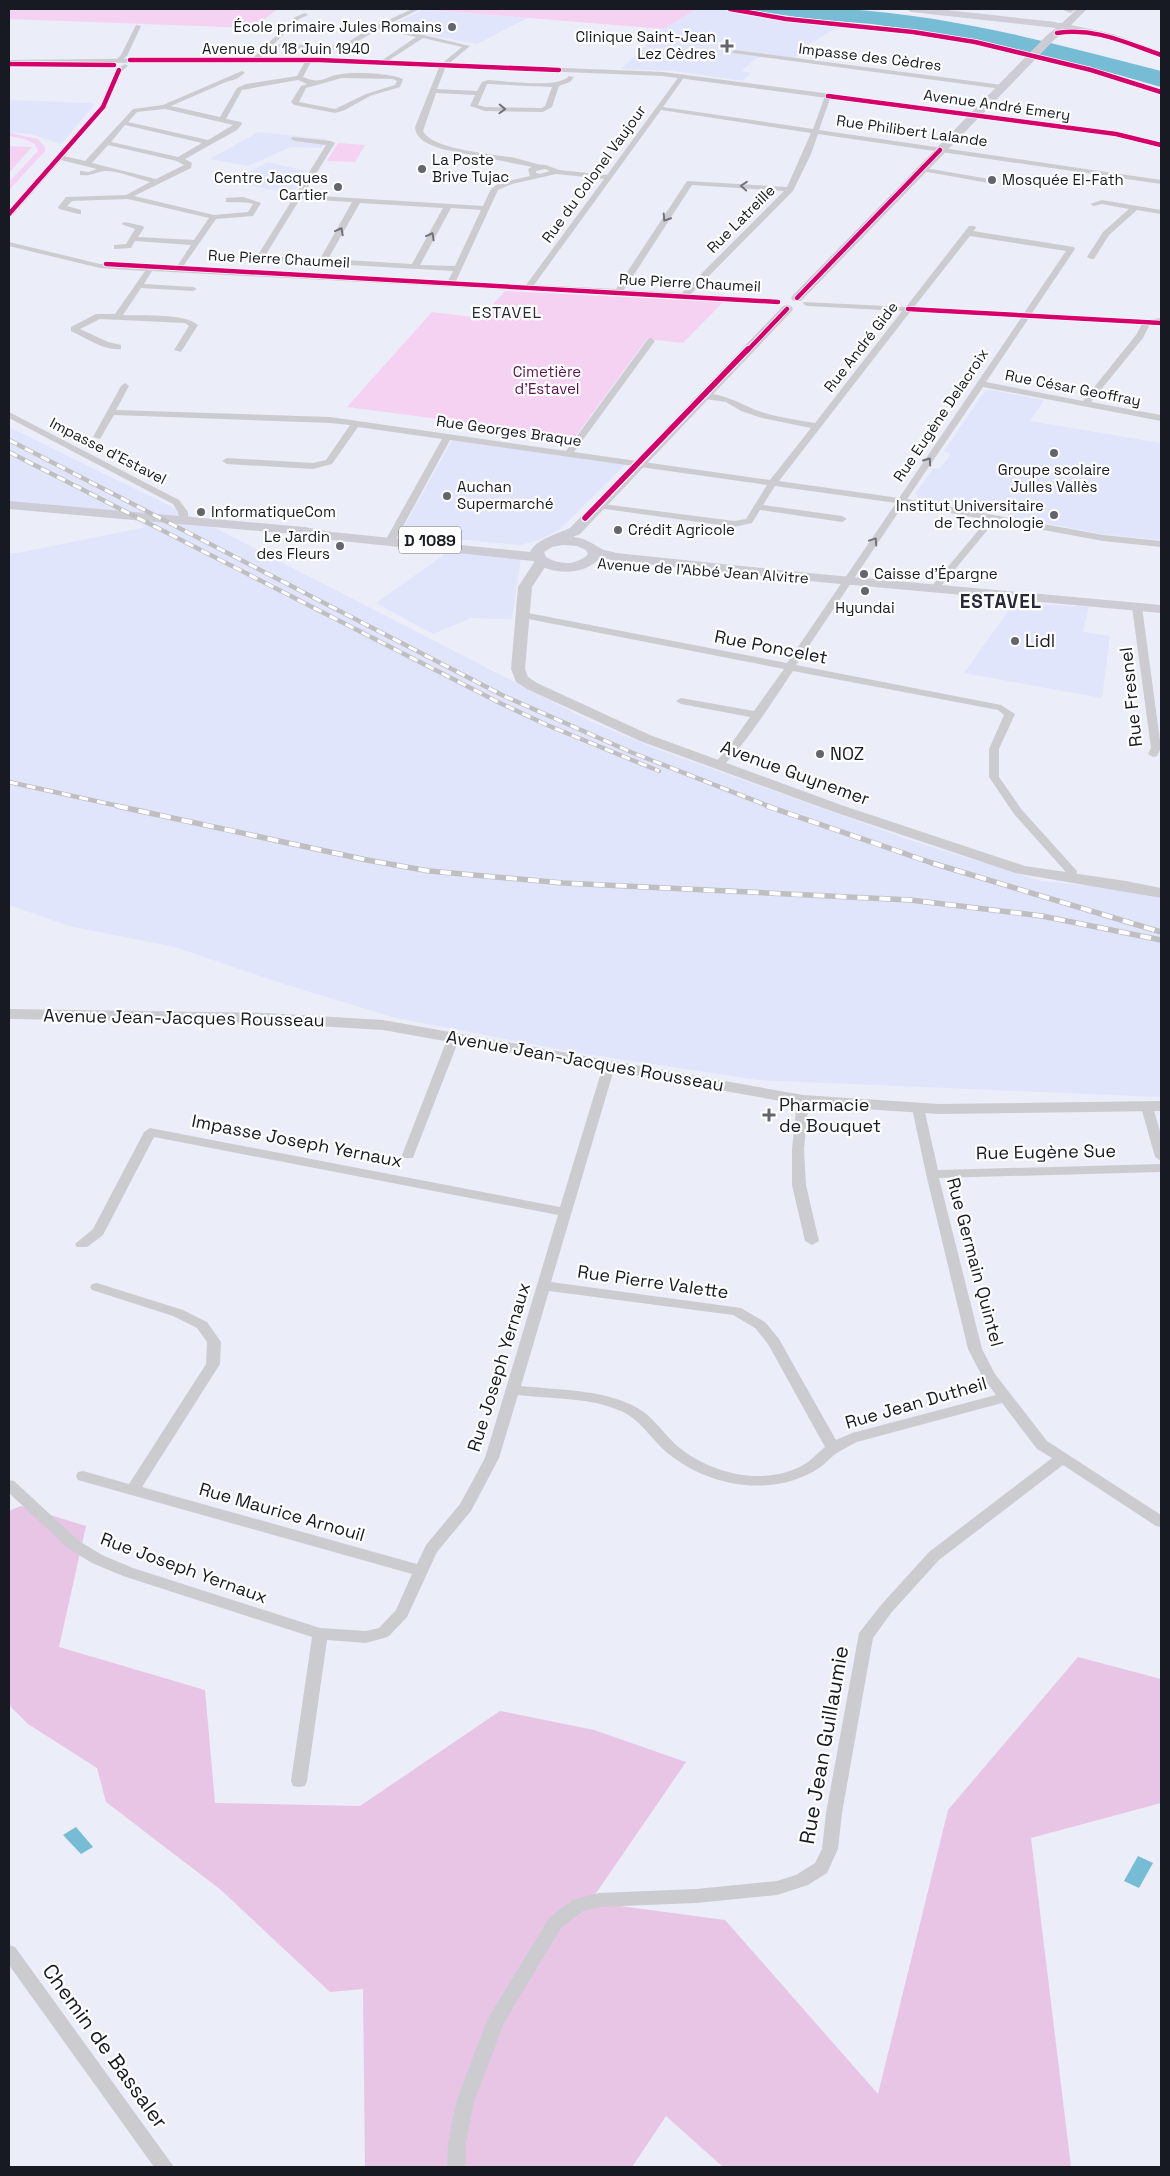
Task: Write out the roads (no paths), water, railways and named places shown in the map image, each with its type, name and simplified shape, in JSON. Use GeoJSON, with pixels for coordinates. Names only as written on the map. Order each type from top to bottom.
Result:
{"type":"FeatureCollection","features":[{"type":"Feature","properties":{"kind":"highway"},"geometry":{"type":"LineString","coordinates":[[911,9],[1033,22],[1055,30]]}},
{"type":"Feature","properties":{"kind":"main road"},"geometry":{"type":"LineString","coordinates":[[544,551],[575,531],[585,518],[706,392],[782,306],[801,309],[802,301],[922,169],[1027,61],[1070,11],[1082,9]]}},
{"type":"Feature","properties":{"kind":"main road"},"geometry":{"type":"LineString","coordinates":[[1055,30],[1100,34],[1161,55]]}},
{"type":"Feature","properties":{"kind":"main road","name":"D 1089"},"geometry":{"type":"LineString","coordinates":[[9,505],[544,551]]}},
{"type":"Feature","properties":{"kind":"main road"},"geometry":{"type":"LineString","coordinates":[[585,518],[596,538],[606,546],[627,556],[642,560]]}},
{"type":"Feature","properties":{"kind":"main road"},"geometry":{"type":"LineString","coordinates":[[575,531],[589,553]]}},
{"type":"Feature","properties":{"kind":"main road"},"geometry":{"type":"LineString","coordinates":[[544,551],[572,541],[589,553]]}},
{"type":"Feature","properties":{"kind":"main road"},"geometry":{"type":"LineString","coordinates":[[544,551],[553,566],[568,567]]}},
{"type":"Feature","properties":{"kind":"main road","name":"Avenue Guynemer"},"geometry":{"type":"LineString","coordinates":[[544,551],[539,570],[527,583],[518,669],[521,678],[548,695],[645,738],[839,809],[1021,870],[1161,893]]}},
{"type":"Feature","properties":{"kind":"main road"},"geometry":{"type":"LineString","coordinates":[[527,583],[568,567],[589,553]]}},
{"type":"Feature","properties":{"kind":"main road","name":"Avenue de l'Abbé Jean Alvitre"},"geometry":{"type":"LineString","coordinates":[[589,553],[613,561],[799,579],[819,578]]}},
{"type":"Feature","properties":{"kind":"main road","name":"Avenue de l'Abbé Jean Alvitre"},"geometry":{"type":"LineString","coordinates":[[589,553],[848,581],[1161,609]]}},
{"type":"Feature","properties":{"kind":"main road","name":"Avenue Jean-Jacques Rousseau"},"geometry":{"type":"LineString","coordinates":[[9,1014],[320,1020],[383,1025],[803,1100],[918,1108],[988,1110],[1154,1106]]}},
{"type":"Feature","properties":{"kind":"street"},"geometry":{"type":"LineString","coordinates":[[268,46],[343,48],[379,27],[417,9]]}},
{"type":"Feature","properties":{"kind":"street"},"geometry":{"type":"LineString","coordinates":[[254,60],[297,18],[306,15]]}},
{"type":"Feature","properties":{"kind":"street"},"geometry":{"type":"LineString","coordinates":[[9,214],[103,106],[138,26]]}},
{"type":"Feature","properties":{"kind":"street"},"geometry":{"type":"LineString","coordinates":[[379,27],[467,46],[443,65],[418,131],[426,140],[448,147],[528,162],[554,169],[556,172]]}},
{"type":"Feature","properties":{"kind":"street"},"geometry":{"type":"LineString","coordinates":[[383,62],[422,36]]}},
{"type":"Feature","properties":{"kind":"street","name":"Impasse des Cèdres"},"geometry":{"type":"LineString","coordinates":[[735,52],[1002,87]]}},
{"type":"Feature","properties":{"kind":"street","name":"Avenue du 18 Juin 1940"},"geometry":{"type":"LineString","coordinates":[[9,63],[254,60],[383,62],[682,76]]}},
{"type":"Feature","properties":{"kind":"street"},"geometry":{"type":"LineString","coordinates":[[299,78],[308,61]]}},
{"type":"Feature","properties":{"kind":"street","name":"Avenue du 18 Juin 1940"},"geometry":{"type":"LineString","coordinates":[[308,61],[443,65]]}},
{"type":"Feature","properties":{"kind":"street"},"geometry":{"type":"LineString","coordinates":[[165,107],[242,73]]}},
{"type":"Feature","properties":{"kind":"street"},"geometry":{"type":"LineString","coordinates":[[289,80],[303,87],[351,76],[394,77],[401,80],[398,86],[394,88],[374,92],[343,109],[335,111],[296,104],[295,102],[303,87]]}},
{"type":"Feature","properties":{"kind":"street","name":"Avenue André Emery"},"geometry":{"type":"LineString","coordinates":[[682,76],[1116,134],[1161,145]]}},
{"type":"Feature","properties":{"kind":"street","name":"Rue du Colonel Vaujour"},"geometry":{"type":"LineString","coordinates":[[528,288],[682,76]]}},
{"type":"Feature","properties":{"kind":"street"},"geometry":{"type":"LineString","coordinates":[[554,84],[556,86],[548,107],[543,110],[474,106],[484,83],[494,81],[554,84],[568,81],[571,77]]}},
{"type":"Feature","properties":{"kind":"street"},"geometry":{"type":"LineString","coordinates":[[234,78],[246,86]]}},
{"type":"Feature","properties":{"kind":"street"},"geometry":{"type":"LineString","coordinates":[[222,120],[239,90],[246,86],[299,78],[313,84]]}},
{"type":"Feature","properties":{"kind":"street"},"geometry":{"type":"LineString","coordinates":[[433,91],[480,93]]}},
{"type":"Feature","properties":{"kind":"street","name":"Rue Latreille"},"geometry":{"type":"LineString","coordinates":[[683,297],[790,189],[801,167],[828,96]]}},
{"type":"Feature","properties":{"kind":"street"},"geometry":{"type":"LineString","coordinates":[[88,163],[135,110],[165,107],[238,124],[179,158]]}},
{"type":"Feature","properties":{"kind":"street","name":"Rue Philibert Lalande"},"geometry":{"type":"LineString","coordinates":[[659,108],[1161,182]]}},
{"type":"Feature","properties":{"kind":"street"},"geometry":{"type":"LineString","coordinates":[[124,123],[208,142]]}},
{"type":"Feature","properties":{"kind":"street"},"geometry":{"type":"LineString","coordinates":[[252,272],[331,143],[295,139]]}},
{"type":"Feature","properties":{"kind":"street"},"geometry":{"type":"LineString","coordinates":[[107,143],[179,158],[188,163],[188,166],[128,197]]}},
{"type":"Feature","properties":{"kind":"street"},"geometry":{"type":"LineString","coordinates":[[58,157],[157,181]]}},
{"type":"Feature","properties":{"kind":"street"},"geometry":{"type":"LineString","coordinates":[[537,175],[531,172],[541,167]]}},
{"type":"Feature","properties":{"kind":"street"},"geometry":{"type":"LineString","coordinates":[[83,173],[90,174],[106,168]]}},
{"type":"Feature","properties":{"kind":"street"},"geometry":{"type":"LineString","coordinates":[[922,169],[989,181]]}},
{"type":"Feature","properties":{"kind":"street"},"geometry":{"type":"LineString","coordinates":[[451,283],[498,186],[537,175],[550,175],[556,172],[608,177]]}},
{"type":"Feature","properties":{"kind":"street"},"geometry":{"type":"LineString","coordinates":[[618,293],[688,185],[697,182],[790,189]]}},
{"type":"Feature","properties":{"kind":"street"},"geometry":{"type":"LineString","coordinates":[[78,212],[62,207],[69,199],[74,198],[128,197],[214,217],[250,214],[257,203],[229,200]]}},
{"type":"Feature","properties":{"kind":"street"},"geometry":{"type":"LineString","coordinates":[[298,197],[487,208]]}},
{"type":"Feature","properties":{"kind":"street"},"geometry":{"type":"LineString","coordinates":[[323,261],[356,201]]}},
{"type":"Feature","properties":{"kind":"street"},"geometry":{"type":"LineString","coordinates":[[1094,204],[1102,202],[1161,212]]}},
{"type":"Feature","properties":{"kind":"street"},"geometry":{"type":"LineString","coordinates":[[414,266],[448,206]]}},
{"type":"Feature","properties":{"kind":"street"},"geometry":{"type":"LineString","coordinates":[[1091,257],[1106,234],[1135,208]]}},
{"type":"Feature","properties":{"kind":"street"},"geometry":{"type":"LineString","coordinates":[[188,271],[179,267],[214,217]]}},
{"type":"Feature","properties":{"kind":"street"},"geometry":{"type":"LineString","coordinates":[[117,247],[128,246],[140,228],[125,224]]}},
{"type":"Feature","properties":{"kind":"street","name":"Rue André Gide"},"geometry":{"type":"LineString","coordinates":[[598,505],[734,524],[749,521],[773,482],[970,231]]}},
{"type":"Feature","properties":{"kind":"street","name":"Rue Eugène Delacroix"},"geometry":{"type":"LineString","coordinates":[[718,765],[733,749],[790,667],[1071,249],[970,231]]}},
{"type":"Feature","properties":{"kind":"street"},"geometry":{"type":"LineString","coordinates":[[134,239],[197,243]]}},
{"type":"Feature","properties":{"kind":"street","name":"Rue Pierre Chaumeil"},"geometry":{"type":"LineString","coordinates":[[9,242],[87,262],[390,282],[451,283],[683,297],[782,306]]}},
{"type":"Feature","properties":{"kind":"street","name":"Rue Pierre Chaumeil"},"geometry":{"type":"LineString","coordinates":[[9,242],[84,264],[188,271],[252,272]]}},
{"type":"Feature","properties":{"kind":"street"},"geometry":{"type":"LineString","coordinates":[[260,258],[458,269]]}},
{"type":"Feature","properties":{"kind":"street"},"geometry":{"type":"LineString","coordinates":[[117,317],[150,269],[161,266]]}},
{"type":"Feature","properties":{"kind":"street"},"geometry":{"type":"LineString","coordinates":[[139,286],[193,289]]}},
{"type":"Feature","properties":{"kind":"street"},"geometry":{"type":"LineString","coordinates":[[802,301],[1026,316],[1147,322],[1161,321]]}},
{"type":"Feature","properties":{"kind":"street"},"geometry":{"type":"LineString","coordinates":[[118,347],[104,344],[74,330],[99,316],[187,321],[194,325],[178,350]]}},
{"type":"Feature","properties":{"kind":"street"},"geometry":{"type":"LineString","coordinates":[[1085,404],[1140,336],[1147,322]]}},
{"type":"Feature","properties":{"kind":"street"},"geometry":{"type":"LineString","coordinates":[[569,453],[651,341]]}},
{"type":"Feature","properties":{"kind":"street","name":"Rue César Geoffray"},"geometry":{"type":"LineString","coordinates":[[980,384],[1161,418]]}},
{"type":"Feature","properties":{"kind":"street"},"geometry":{"type":"LineString","coordinates":[[97,437],[125,386]]}},
{"type":"Feature","properties":{"kind":"street"},"geometry":{"type":"LineString","coordinates":[[706,392],[720,391],[728,400]]}},
{"type":"Feature","properties":{"kind":"street"},"geometry":{"type":"LineString","coordinates":[[706,392],[758,414],[817,426]]}},
{"type":"Feature","properties":{"kind":"street","name":"Rue Georges Braque"},"geometry":{"type":"LineString","coordinates":[[112,412],[314,419],[355,424],[901,501],[1103,538],[1161,544]]}},
{"type":"Feature","properties":{"kind":"street","name":"Impasse d'Estavel"},"geometry":{"type":"LineString","coordinates":[[9,415],[176,502],[183,512],[183,520]]}},
{"type":"Feature","properties":{"kind":"street"},"geometry":{"type":"LineString","coordinates":[[227,461],[323,465],[329,462],[355,424]]}},
{"type":"Feature","properties":{"kind":"street"},"geometry":{"type":"LineString","coordinates":[[391,539],[447,437]]}},
{"type":"Feature","properties":{"kind":"street"},"geometry":{"type":"LineString","coordinates":[[758,507],[842,519]]}},
{"type":"Feature","properties":{"kind":"street"},"geometry":{"type":"LineString","coordinates":[[934,589],[993,518]]}},
{"type":"Feature","properties":{"kind":"street","name":"Rue Fresnel"},"geometry":{"type":"LineString","coordinates":[[1137,607],[1156,748],[1152,754]]}},
{"type":"Feature","properties":{"kind":"street","name":"Rue Poncelet"},"geometry":{"type":"LineString","coordinates":[[523,615],[1001,708],[1010,714],[994,749],[994,777],[1018,812],[1071,871],[1070,879]]}},
{"type":"Feature","properties":{"kind":"street"},"geometry":{"type":"LineString","coordinates":[[681,701],[756,715]]}},
{"type":"Feature","properties":{"kind":"street"},"geometry":{"type":"LineString","coordinates":[[408,1155],[454,1037]]}},
{"type":"Feature","properties":{"kind":"street","name":"Rue Joseph Yernaux"},"geometry":{"type":"LineString","coordinates":[[9,1485],[74,1545],[97,1559],[137,1575],[320,1634],[366,1637],[384,1632],[402,1613],[431,1550],[466,1506],[492,1458],[609,1066]]}},
{"type":"Feature","properties":{"kind":"street"},"geometry":{"type":"LineString","coordinates":[[803,1100],[798,1149],[798,1185],[812,1241]]}},
{"type":"Feature","properties":{"kind":"street"},"geometry":{"type":"LineString","coordinates":[[1154,1106],[1161,1157]]}},
{"type":"Feature","properties":{"kind":"street","name":"Rue Germain Quintel"},"geometry":{"type":"LineString","coordinates":[[918,1108],[932,1174],[976,1349],[989,1376],[1042,1445],[1060,1459],[1161,1522]]}},
{"type":"Feature","properties":{"kind":"street","name":"Impasse Joseph Yernaux"},"geometry":{"type":"LineString","coordinates":[[82,1244],[98,1232],[150,1132],[566,1212]]}},
{"type":"Feature","properties":{"kind":"street","name":"Rue Eugène Sue"},"geometry":{"type":"LineString","coordinates":[[932,1174],[1161,1168]]}},
{"type":"Feature","properties":{"kind":"street","name":"Rue Pierre Valette"},"geometry":{"type":"LineString","coordinates":[[544,1286],[736,1312],[752,1320],[760,1325],[774,1342],[833,1448]]}},
{"type":"Feature","properties":{"kind":"street"},"geometry":{"type":"LineString","coordinates":[[97,1287],[178,1313],[202,1325],[214,1342],[214,1364],[132,1490]]}},
{"type":"Feature","properties":{"kind":"street","name":"Rue Jean Dutheil"},"geometry":{"type":"LineString","coordinates":[[513,1390],[606,1402],[627,1408],[644,1418],[676,1452],[702,1468],[728,1478],[761,1481],[785,1477],[812,1466],[833,1448],[852,1438],[1005,1397]]}},
{"type":"Feature","properties":{"kind":"street","name":"Rue Jean Guillaumie"},"geometry":{"type":"LineString","coordinates":[[456,2167],[457,2143],[465,2102],[496,2020],[556,1923],[578,1905],[599,1900],[696,1896],[777,1888],[802,1880],[821,1868],[830,1849],[834,1813],[865,1637],[886,1609],[934,1556],[1060,1459]]}},
{"type":"Feature","properties":{"kind":"street","name":"Rue Maurice Arnouil"},"geometry":{"type":"LineString","coordinates":[[84,1476],[422,1570]]}},
{"type":"Feature","properties":{"kind":"street"},"geometry":{"type":"LineString","coordinates":[[299,1781],[320,1634]]}},
{"type":"Feature","properties":{"kind":"street","name":"Chemin de Bassaler"},"geometry":{"type":"LineString","coordinates":[[9,1952],[165,2167]]}},
{"type":"Feature","properties":{"kind":"water"},"geometry":{"type":"Polygon","coordinates":[[[740,9],[846,9],[926,18],[1005,32],[1161,71],[1161,87],[1112,73],[952,36],[872,24],[811,19],[740,9]]]}},
{"type":"Feature","properties":{"kind":"water"},"geometry":{"type":"Polygon","coordinates":[[[76,1827],[93,1847],[81,1854],[63,1835],[76,1827]]]}},
{"type":"Feature","properties":{"kind":"water"},"geometry":{"type":"Polygon","coordinates":[[[1138,1856],[1153,1863],[1139,1888],[1124,1881],[1138,1856]]]}},
{"type":"Feature","properties":{"kind":"railway"},"geometry":{"type":"LineString","coordinates":[[9,440],[504,696],[633,753],[771,807]]}},
{"type":"Feature","properties":{"kind":"railway"},"geometry":{"type":"LineString","coordinates":[[9,452],[500,703],[547,725],[659,771]]}},
{"type":"Feature","properties":{"kind":"railway"},"geometry":{"type":"LineString","coordinates":[[9,782],[123,807]]}},
{"type":"Feature","properties":{"kind":"railway"},"geometry":{"type":"LineString","coordinates":[[117,806],[367,860],[429,871],[563,883],[910,900],[1042,916],[1161,940]]}},
{"type":"Feature","properties":{"kind":"railway"},"geometry":{"type":"LineString","coordinates":[[767,806],[932,863],[1161,932]]}},
{"type":"Feature","properties":{"kind":"place","name":"École primaire Jules Romains"},"geometry":{"type":"Point","coordinates":[452,27]}},
{"type":"Feature","properties":{"kind":"place","name":"Clinique Saint-Jean Lez Cèdres"},"geometry":{"type":"Point","coordinates":[727,46]}},
{"type":"Feature","properties":{"kind":"place","name":"La Poste Brive Tujac"},"geometry":{"type":"Point","coordinates":[422,169]}},
{"type":"Feature","properties":{"kind":"place","name":"Mosquée El-Fath"},"geometry":{"type":"Point","coordinates":[992,180]}},
{"type":"Feature","properties":{"kind":"place","name":"Centre Jacques Cartier"},"geometry":{"type":"Point","coordinates":[338,187]}},
{"type":"Feature","properties":{"kind":"place","name":"Groupe scolaire Julles Vallès"},"geometry":{"type":"Point","coordinates":[1054,453]}},
{"type":"Feature","properties":{"kind":"place","name":"Auchan Supermarché"},"geometry":{"type":"Point","coordinates":[447,496]}},
{"type":"Feature","properties":{"kind":"place","name":"InformatiqueCom"},"geometry":{"type":"Point","coordinates":[201,512]}},
{"type":"Feature","properties":{"kind":"place","name":"Institut Universitaire de Technologie"},"geometry":{"type":"Point","coordinates":[1054,515]}},
{"type":"Feature","properties":{"kind":"place","name":"Crédit Agricole"},"geometry":{"type":"Point","coordinates":[618,530]}},
{"type":"Feature","properties":{"kind":"place","name":"Le Jardin des Fleurs"},"geometry":{"type":"Point","coordinates":[340,546]}},
{"type":"Feature","properties":{"kind":"place","name":"Caisse d'Épargne"},"geometry":{"type":"Point","coordinates":[864,574]}},
{"type":"Feature","properties":{"kind":"place","name":"Hyundai"},"geometry":{"type":"Point","coordinates":[865,591]}},
{"type":"Feature","properties":{"kind":"place","name":"Lidl"},"geometry":{"type":"Point","coordinates":[1015,641]}},
{"type":"Feature","properties":{"kind":"place","name":"NOZ"},"geometry":{"type":"Point","coordinates":[820,754]}},
{"type":"Feature","properties":{"kind":"place","name":"Pharmacie de Bouquet"},"geometry":{"type":"Point","coordinates":[769,1115]}},
{"type":"Feature","properties":{"kind":"district","name":"ESTAVEL"},"geometry":{"type":"Point","coordinates":[507,312]}},
{"type":"Feature","properties":{"kind":"district","name":"ESTAVEL"},"geometry":{"type":"Point","coordinates":[1001,601]}},
{"type":"Feature","properties":{"kind":"park label","name":"Cimetière d'Estavel"},"geometry":{"type":"Point","coordinates":[547,380]}}]}
